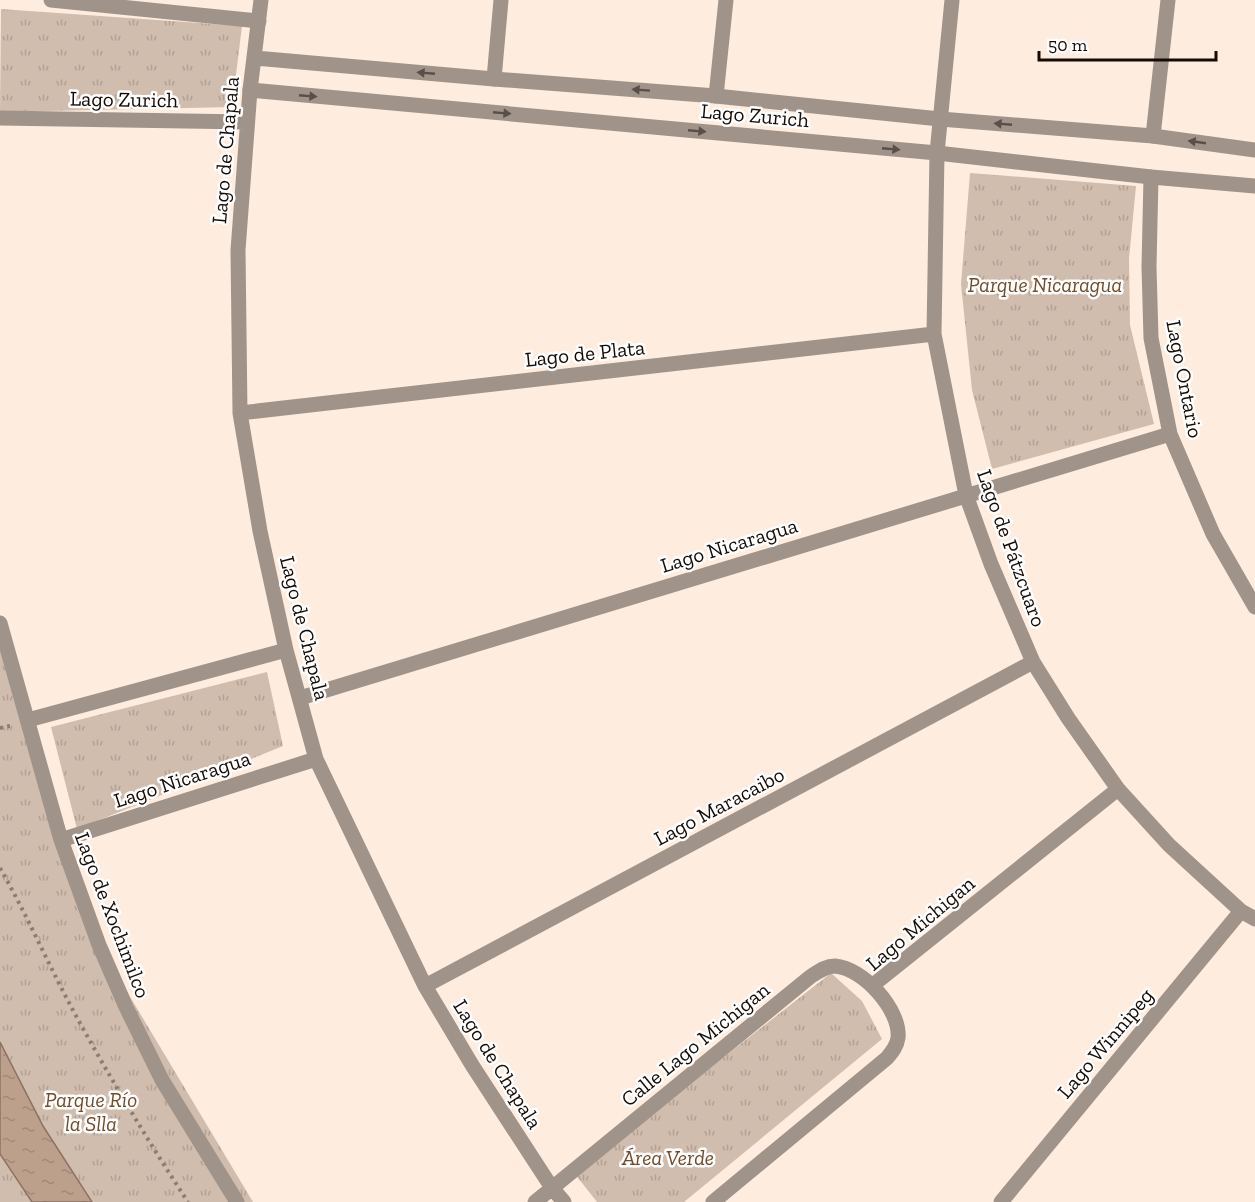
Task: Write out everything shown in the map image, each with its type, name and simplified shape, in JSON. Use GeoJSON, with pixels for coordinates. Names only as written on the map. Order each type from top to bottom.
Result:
{"type":"FeatureCollection","features":[{"type":"Feature","properties":{"kind":"street"},"geometry":{"type":"LineString","coordinates":[[51,0],[259,21]]}},
{"type":"Feature","properties":{"kind":"street","name":"Lago de Chapala"},"geometry":{"type":"LineString","coordinates":[[261,0],[247,122],[238,250],[240,413],[260,531],[286,650],[316,759],[425,986],[472,1065],[552,1188],[564,1202]]}},
{"type":"Feature","properties":{"kind":"street"},"geometry":{"type":"LineString","coordinates":[[494,79],[501,0]]}},
{"type":"Feature","properties":{"kind":"street"},"geometry":{"type":"LineString","coordinates":[[716,96],[726,0]]}},
{"type":"Feature","properties":{"kind":"street","name":"Lago de Pátzcuaro"},"geometry":{"type":"LineString","coordinates":[[952,0],[937,153],[934,334],[966,495],[991,564],[1033,662],[1068,718],[1118,789],[1169,845],[1241,910],[1255,919]]}},
{"type":"Feature","properties":{"kind":"street"},"geometry":{"type":"LineString","coordinates":[[1154,136],[1168,0]]}},
{"type":"Feature","properties":{"kind":"street","name":"Lago Zurich"},"geometry":{"type":"LineString","coordinates":[[255,58],[716,96],[940,119],[1154,136],[1255,150]]}},
{"type":"Feature","properties":{"kind":"street","name":"Lago Zurich"},"geometry":{"type":"LineString","coordinates":[[250,90],[937,153],[1255,186]]}},
{"type":"Feature","properties":{"kind":"street","name":"Lago Zurich"},"geometry":{"type":"LineString","coordinates":[[0,118],[247,122]]}},
{"type":"Feature","properties":{"kind":"street","name":"Lago Ontario"},"geometry":{"type":"LineString","coordinates":[[1151,177],[1149,267],[1151,338],[1170,434],[1213,534],[1255,607]]}},
{"type":"Feature","properties":{"kind":"street","name":"Lago de Plata"},"geometry":{"type":"LineString","coordinates":[[240,413],[934,334]]}},
{"type":"Feature","properties":{"kind":"street","name":"Lago Nicaragua"},"geometry":{"type":"LineString","coordinates":[[300,698],[1170,434]]}},
{"type":"Feature","properties":{"kind":"street","name":"Lago de Xochimilco"},"geometry":{"type":"LineString","coordinates":[[0,623],[61,840],[99,945],[162,1080],[237,1202]]}},
{"type":"Feature","properties":{"kind":"street"},"geometry":{"type":"LineString","coordinates":[[28,720],[286,650]]}},
{"type":"Feature","properties":{"kind":"street","name":"Lago Maracaibo"},"geometry":{"type":"LineString","coordinates":[[425,986],[1033,662]]}},
{"type":"Feature","properties":{"kind":"street","name":"Lago Nicaragua"},"geometry":{"type":"LineString","coordinates":[[61,840],[316,759]]}},
{"type":"Feature","properties":{"kind":"street","name":"Lago Michigan"},"geometry":{"type":"LineString","coordinates":[[713,1202],[895,1049],[898,1040],[895,1018],[873,985],[1118,789]]}},
{"type":"Feature","properties":{"kind":"street","name":"Lago Winnipeg"},"geometry":{"type":"LineString","coordinates":[[1000,1202],[1241,910]]}},
{"type":"Feature","properties":{"kind":"street","name":"Calle Lago Michigan"},"geometry":{"type":"LineString","coordinates":[[552,1188],[823,968],[835,966],[849,970],[873,985]]}},
{"type":"Feature","properties":{"kind":"street"},"geometry":{"type":"LineString","coordinates":[[535,1202],[552,1188]]}},
{"type":"Feature","properties":{"kind":"path"},"geometry":{"type":"LineString","coordinates":[[0,868],[75,1013],[147,1138],[188,1202]]}},
{"type":"Feature","properties":{"kind":"green space"},"geometry":{"type":"Polygon","coordinates":[[[1,9],[242,26],[232,107],[0,112],[1,9]]]}},
{"type":"Feature","properties":{"kind":"green space","name":"Parque Nicaragua"},"geometry":{"type":"Polygon","coordinates":[[[970,173],[1136,186],[1129,259],[1130,325],[1154,424],[992,469],[972,390],[961,284],[970,173]]]}},
{"type":"Feature","properties":{"kind":"green space","name":"Parque Río la Slla"},"geometry":{"type":"Polygon","coordinates":[[[0,625],[99,945],[253,1202],[0,1202],[0,625]]]}},
{"type":"Feature","properties":{"kind":"green space"},"geometry":{"type":"Polygon","coordinates":[[[267,672],[283,746],[77,829],[51,727],[267,672]]]}},
{"type":"Feature","properties":{"kind":"green space","name":"Área Verde"},"geometry":{"type":"Polygon","coordinates":[[[831,973],[862,1001],[882,1039],[684,1202],[597,1202],[575,1174],[831,973]]]}},
{"type":"Feature","properties":{"kind":"water"},"geometry":{"type":"Polygon","coordinates":[[[0,1042],[43,1126],[92,1202],[32,1202],[0,1154],[0,1042]]]}}]}
